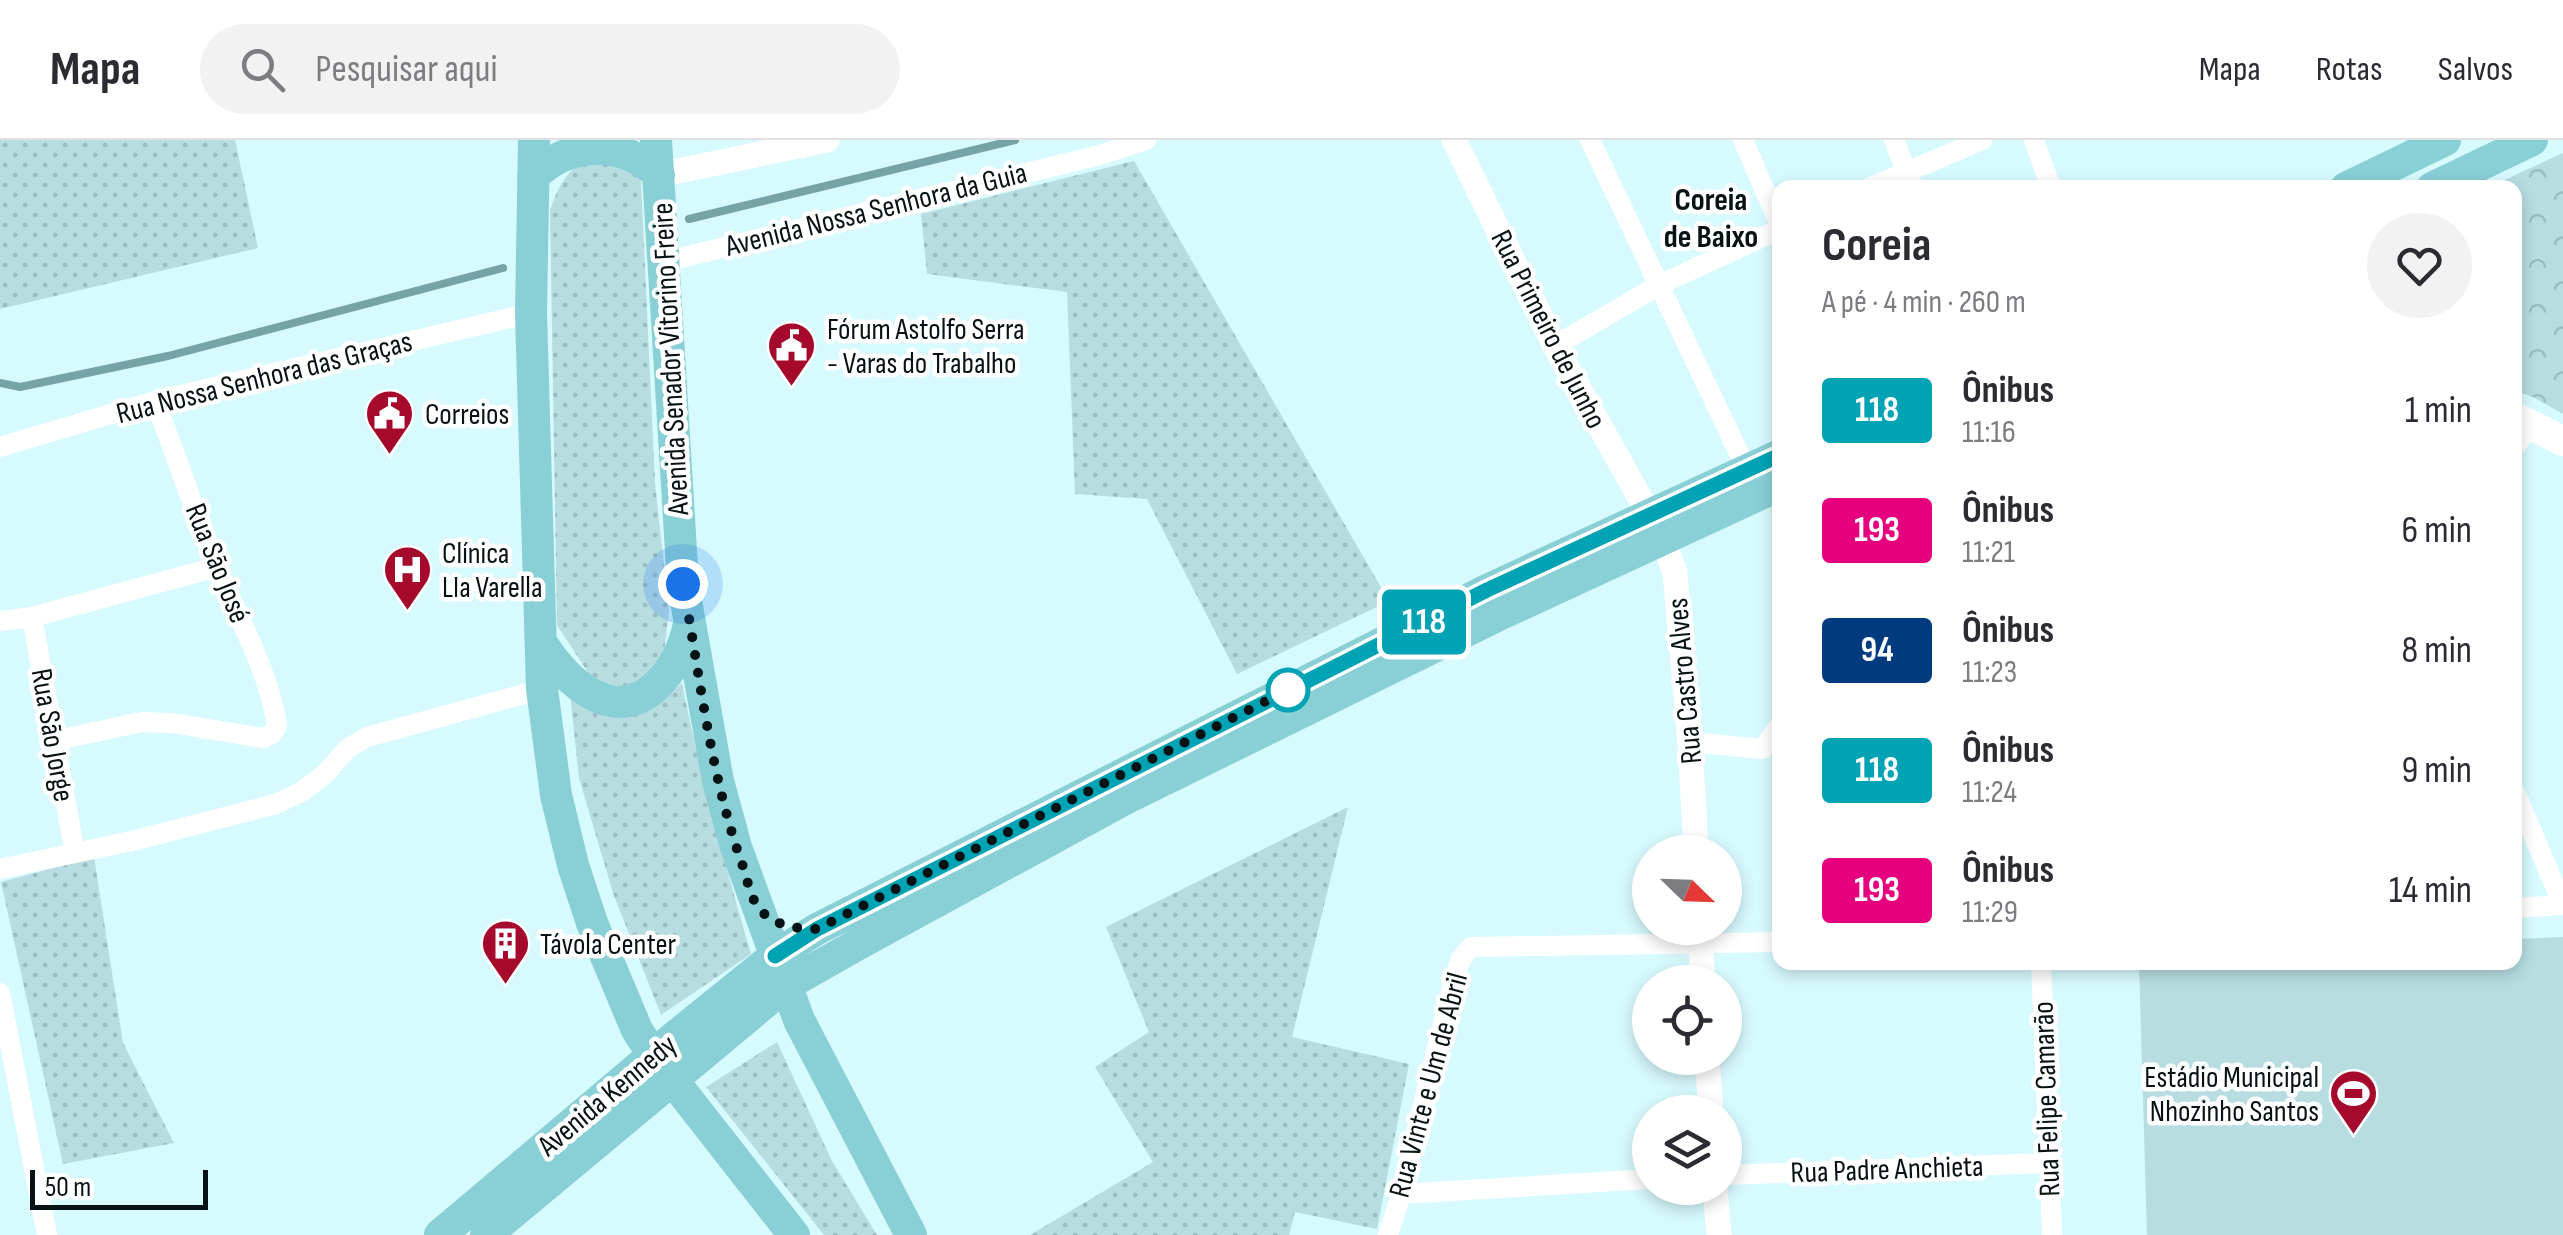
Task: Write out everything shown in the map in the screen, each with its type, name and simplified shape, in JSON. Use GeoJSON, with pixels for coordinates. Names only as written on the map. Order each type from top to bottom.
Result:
{"type":"FeatureCollection","features":[{"type":"Feature","properties":{"kind":"main road"},"geometry":{"type":"LineString","coordinates":[[534,140],[530,313],[542,689],[556,795],[572,865],[637,1030],[794,1235]]}},
{"type":"Feature","properties":{"kind":"main road"},"geometry":{"type":"LineString","coordinates":[[533,177],[547,160],[589,140],[604,140],[641,154],[658,153]]}},
{"type":"Feature","properties":{"kind":"main road"},"geometry":{"type":"LineString","coordinates":[[2362,180],[2444,140]]}},
{"type":"Feature","properties":{"kind":"main road"},"geometry":{"type":"LineString","coordinates":[[2424,180],[2449,168],[2462,154],[2466,140]]}},
{"type":"Feature","properties":{"kind":"main road"},"geometry":{"type":"LineString","coordinates":[[2449,180],[2532,140]]}},
{"type":"Feature","properties":{"kind":"main road","name":"Avenida Senador Vitorino Freire"},"geometry":{"type":"LineString","coordinates":[[658,153],[683,584],[718,781],[736,846],[799,1020],[911,1235]]}},
{"type":"Feature","properties":{"kind":"main road"},"geometry":{"type":"LineString","coordinates":[[2522,429],[2563,441]]}},
{"type":"Feature","properties":{"kind":"main road"},"geometry":{"type":"LineString","coordinates":[[780,971],[860,942],[1125,799],[1503,613],[1655,528],[1746,470],[1772,459]]}},
{"type":"Feature","properties":{"kind":"main road"},"geometry":{"type":"LineString","coordinates":[[780,971],[817,929],[1470,598],[1772,488]]}},
{"type":"Feature","properties":{"kind":"main road"},"geometry":{"type":"LineString","coordinates":[[540,642],[559,670],[584,690],[614,701],[632,700],[650,691],[671,670],[690,620]]}},
{"type":"Feature","properties":{"kind":"main road"},"geometry":{"type":"LineString","coordinates":[[757,905],[776,922],[796,929],[817,929]]}},
{"type":"Feature","properties":{"kind":"main road","name":"Avenida Kennedy"},"geometry":{"type":"LineString","coordinates":[[440,1235],[662,1067],[780,971]]}},
{"type":"Feature","properties":{"kind":"main road","name":"Avenida Kennedy"},"geometry":{"type":"LineString","coordinates":[[486,1235],[662,1067]]}},
{"type":"Feature","properties":{"kind":"street"},"geometry":{"type":"LineString","coordinates":[[658,153],[826,140]]}},
{"type":"Feature","properties":{"kind":"street","name":"Avenida Nossa Senhora da Guia"},"geometry":{"type":"LineString","coordinates":[[664,262],[1146,140]]}},
{"type":"Feature","properties":{"kind":"street","name":"Rua Primeiro de Junho"},"geometry":{"type":"LineString","coordinates":[[1454,140],[1555,346],[1655,528]]}},
{"type":"Feature","properties":{"kind":"street"},"geometry":{"type":"LineString","coordinates":[[1590,140],[1746,470]]}},
{"type":"Feature","properties":{"kind":"street"},"geometry":{"type":"LineString","coordinates":[[1743,140],[1772,208]]}},
{"type":"Feature","properties":{"kind":"street"},"geometry":{"type":"LineString","coordinates":[[1894,140],[1909,179],[1982,140]]}},
{"type":"Feature","properties":{"kind":"street"},"geometry":{"type":"LineString","coordinates":[[2034,140],[2049,180]]}},
{"type":"Feature","properties":{"kind":"street"},"geometry":{"type":"LineString","coordinates":[[1555,346],[1658,285],[1772,231]]}},
{"type":"Feature","properties":{"kind":"street","name":"Rua Nossa Senhora das Graças"},"geometry":{"type":"LineString","coordinates":[[0,448],[155,400],[530,313]]}},
{"type":"Feature","properties":{"kind":"street","name":"Rua São José"},"geometry":{"type":"LineString","coordinates":[[53,741],[142,722],[263,738],[277,726],[262,671],[217,566],[155,400]]}},
{"type":"Feature","properties":{"kind":"street","name":"Rua Castro Alves"},"geometry":{"type":"LineString","coordinates":[[1655,528],[1674,573],[1695,835]]}},
{"type":"Feature","properties":{"kind":"street"},"geometry":{"type":"LineString","coordinates":[[0,621],[32,617],[217,566]]}},
{"type":"Feature","properties":{"kind":"street","name":"Rua São Jorge"},"geometry":{"type":"LineString","coordinates":[[32,617],[74,852]]}},
{"type":"Feature","properties":{"kind":"street"},"geometry":{"type":"LineString","coordinates":[[0,869],[276,804],[303,791],[367,737],[542,689]]}},
{"type":"Feature","properties":{"kind":"street"},"geometry":{"type":"LineString","coordinates":[[1690,742],[1771,752]]}},
{"type":"Feature","properties":{"kind":"street"},"geometry":{"type":"LineString","coordinates":[[2522,819],[2563,905],[2522,908]]}},
{"type":"Feature","properties":{"kind":"street","name":"Rua Vinte e Um de Abril"},"geometry":{"type":"LineString","coordinates":[[1742,939],[1772,941]]}},
{"type":"Feature","properties":{"kind":"street","name":"Rua Vinte e Um de Abril"},"geometry":{"type":"LineString","coordinates":[[1388,1235],[1455,975],[1470,948],[1632,940]]}},
{"type":"Feature","properties":{"kind":"street","name":"Rua Felipe Camarão"},"geometry":{"type":"LineString","coordinates":[[2041,970],[2052,1235]]}},
{"type":"Feature","properties":{"kind":"street"},"geometry":{"type":"LineString","coordinates":[[0,993],[47,1235]]}},
{"type":"Feature","properties":{"kind":"street","name":"Rua Padre Anchieta"},"geometry":{"type":"LineString","coordinates":[[1742,1174],[2049,1163]]}},
{"type":"Feature","properties":{"kind":"street"},"geometry":{"type":"LineString","coordinates":[[1401,1194],[1632,1180]]}},
{"type":"Feature","properties":{"kind":"street"},"geometry":{"type":"LineString","coordinates":[[1716,1205],[1719,1235]]}},
{"type":"Feature","properties":{"kind":"green space"},"geometry":{"type":"Polygon","coordinates":[[[0,140],[235,140],[258,248],[0,309],[0,140]]]}},
{"type":"Feature","properties":{"kind":"green space"},"geometry":{"type":"Polygon","coordinates":[[[2563,153],[2563,414],[2522,393],[2522,180],[2504,180],[2563,153]]]}},
{"type":"Feature","properties":{"kind":"green space"},"geometry":{"type":"Polygon","coordinates":[[[587,160],[638,172],[641,181],[655,483],[669,611],[664,652],[636,688],[601,684],[589,674],[557,625],[550,210],[563,181],[587,160]]]}},
{"type":"Feature","properties":{"kind":"green space"},"geometry":{"type":"Polygon","coordinates":[[[1134,161],[1389,601],[1237,674],[1147,499],[1075,494],[1067,292],[927,274],[921,214],[1134,161]]]}},
{"type":"Feature","properties":{"kind":"green space"},"geometry":{"type":"Polygon","coordinates":[[[682,683],[722,853],[751,954],[661,1015],[613,893],[579,778],[570,694],[652,707],[682,683]]]}},
{"type":"Feature","properties":{"kind":"green space"},"geometry":{"type":"Polygon","coordinates":[[[1348,807],[1292,1037],[1409,1064],[1377,1229],[1295,1212],[1289,1235],[1030,1235],[1153,1162],[1095,1067],[1149,1032],[1106,927],[1348,807]]]}},
{"type":"Feature","properties":{"kind":"green space"},"geometry":{"type":"Polygon","coordinates":[[[94,857],[123,1043],[174,1143],[63,1164],[1,882],[94,857]]]}},
{"type":"Feature","properties":{"kind":"green space","name":"Estádio Municipal Nhozinho Santos"},"geometry":{"type":"Polygon","coordinates":[[[2563,937],[2563,1235],[2147,1235],[2139,970],[2522,970],[2522,939],[2563,937]]]}},
{"type":"Feature","properties":{"kind":"green space"},"geometry":{"type":"Polygon","coordinates":[[[777,1042],[832,1161],[877,1235],[824,1235],[706,1087],[777,1042]]]}},
{"type":"Feature","properties":{"kind":"waterway"},"geometry":{"type":"LineString","coordinates":[[689,219],[1015,140]]}},
{"type":"Feature","properties":{"kind":"waterway"},"geometry":{"type":"LineString","coordinates":[[0,383],[20,387],[168,356],[503,268]]}},
{"type":"Feature","properties":{"kind":"bus line","name":"118"},"geometry":{"type":"LineString","coordinates":[[775,956],[817,929],[1487,590],[1772,459]]}},
{"type":"Feature","properties":{"kind":"place","name":"Fórum Astolfo Serra - Varas do Trabalho"},"geometry":{"type":"Point","coordinates":[792,388]}},
{"type":"Feature","properties":{"kind":"place","name":"Correios"},"geometry":{"type":"Point","coordinates":[390,456]}},
{"type":"Feature","properties":{"kind":"place","name":"Clínica LIa Varella"},"geometry":{"type":"Point","coordinates":[407,612]}},
{"type":"Feature","properties":{"kind":"place","name":"Távola Center"},"geometry":{"type":"Point","coordinates":[505,986]}},
{"type":"Feature","properties":{"kind":"place","name":"Estádio Municipal Nhozinho Santos"},"geometry":{"type":"Point","coordinates":[2354,1136]}},
{"type":"Feature","properties":{"kind":"district","name":"Coreia de Baixo"},"geometry":{"type":"Point","coordinates":[1711,218]}},
{"type":"Feature","properties":{"kind":"route"},"geometry":{"type":"LineString","coordinates":[[683,584],[718,781],[736,846],[757,905],[776,922],[796,929],[817,929],[1288,690]]}}]}
